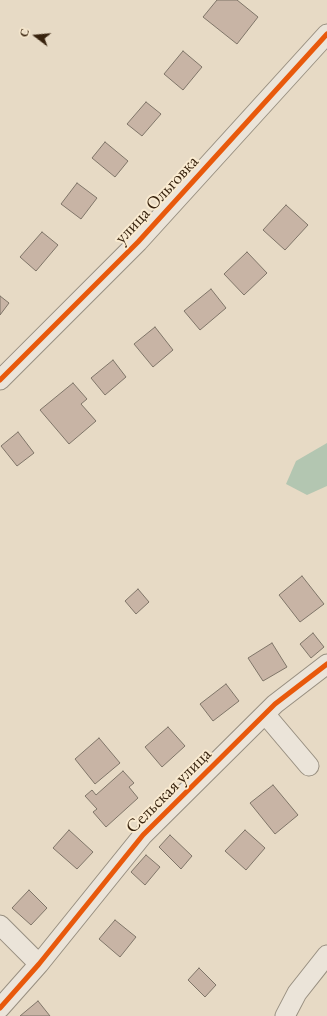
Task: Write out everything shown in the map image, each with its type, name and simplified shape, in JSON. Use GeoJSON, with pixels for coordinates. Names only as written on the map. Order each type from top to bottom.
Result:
{"type":"FeatureCollection","features":[{"type":"Feature","properties":{"kind":"street","name":"улица Ольговка"},"geometry":{"type":"LineString","coordinates":[[0,380],[138,242],[327,34]]}},
{"type":"Feature","properties":{"kind":"street","name":"Сельская улица"},"geometry":{"type":"LineString","coordinates":[[0,1008],[39,964],[143,835],[265,714],[327,664]]}},
{"type":"Feature","properties":{"kind":"street"},"geometry":{"type":"LineString","coordinates":[[265,714],[309,766]]}},
{"type":"Feature","properties":{"kind":"street"},"geometry":{"type":"LineString","coordinates":[[0,925],[39,964]]}},
{"type":"Feature","properties":{"kind":"street"},"geometry":{"type":"LineString","coordinates":[[284,1016],[297,993],[327,955]]}},
{"type":"Feature","properties":{"kind":"shaded area"},"geometry":{"type":"Polygon","coordinates":[[[327,443],[327,486],[307,495],[286,484],[296,461],[327,443]]]}},
{"type":"Feature","properties":{"kind":"building"},"geometry":{"type":"Polygon","coordinates":[[[217,0],[237,0],[258,17],[237,44],[203,17],[217,0]]]}},
{"type":"Feature","properties":{"kind":"building"},"geometry":{"type":"Polygon","coordinates":[[[183,51],[202,67],[183,90],[164,74],[183,51]]]}},
{"type":"Feature","properties":{"kind":"building"},"geometry":{"type":"Polygon","coordinates":[[[146,102],[161,114],[142,136],[127,124],[146,102]]]}},
{"type":"Feature","properties":{"kind":"building"},"geometry":{"type":"Polygon","coordinates":[[[105,142],[128,161],[115,177],[92,158],[105,142]]]}},
{"type":"Feature","properties":{"kind":"building"},"geometry":{"type":"Polygon","coordinates":[[[77,183],[97,198],[81,219],[61,204],[77,183]]]}},
{"type":"Feature","properties":{"kind":"building"},"geometry":{"type":"Polygon","coordinates":[[[286,205],[308,225],[285,250],[263,230],[286,205]]]}},
{"type":"Feature","properties":{"kind":"building"},"geometry":{"type":"Polygon","coordinates":[[[42,232],[58,245],[36,271],[20,257],[42,232]]]}},
{"type":"Feature","properties":{"kind":"building"},"geometry":{"type":"Polygon","coordinates":[[[247,252],[267,273],[244,295],[224,274],[247,252]]]}},
{"type":"Feature","properties":{"kind":"building"},"geometry":{"type":"Polygon","coordinates":[[[211,289],[226,308],[200,330],[184,311],[211,289]]]}},
{"type":"Feature","properties":{"kind":"building"},"geometry":{"type":"Polygon","coordinates":[[[0,296],[9,303],[0,315],[0,296]]]}},
{"type":"Feature","properties":{"kind":"building"},"geometry":{"type":"Polygon","coordinates":[[[155,327],[173,350],[153,367],[134,344],[155,327]]]}},
{"type":"Feature","properties":{"kind":"building"},"geometry":{"type":"Polygon","coordinates":[[[113,360],[126,377],[105,395],[91,378],[113,360]]]}},
{"type":"Feature","properties":{"kind":"building"},"geometry":{"type":"Polygon","coordinates":[[[73,383],[87,399],[81,404],[96,421],[69,444],[40,410],[73,383]]]}},
{"type":"Feature","properties":{"kind":"building"},"geometry":{"type":"Polygon","coordinates":[[[18,432],[34,453],[17,466],[1,446],[18,432]]]}},
{"type":"Feature","properties":{"kind":"building"},"geometry":{"type":"Polygon","coordinates":[[[302,576],[324,604],[300,622],[279,595],[302,576]]]}},
{"type":"Feature","properties":{"kind":"building"},"geometry":{"type":"Polygon","coordinates":[[[138,589],[149,602],[136,614],[125,601],[138,589]]]}},
{"type":"Feature","properties":{"kind":"building"},"geometry":{"type":"Polygon","coordinates":[[[313,633],[324,647],[311,658],[300,644],[313,633]]]}},
{"type":"Feature","properties":{"kind":"building"},"geometry":{"type":"Polygon","coordinates":[[[272,643],[287,667],[263,681],[248,658],[272,643]]]}},
{"type":"Feature","properties":{"kind":"building"},"geometry":{"type":"Polygon","coordinates":[[[226,684],[239,701],[213,721],[200,704],[226,684]]]}},
{"type":"Feature","properties":{"kind":"building"},"geometry":{"type":"Polygon","coordinates":[[[168,727],[185,746],[162,767],[145,747],[168,727]]]}},
{"type":"Feature","properties":{"kind":"building"},"geometry":{"type":"Polygon","coordinates":[[[99,738],[120,763],[95,784],[75,759],[99,738]]]}},
{"type":"Feature","properties":{"kind":"building"},"geometry":{"type":"Polygon","coordinates":[[[123,771],[134,783],[129,787],[138,798],[106,827],[93,812],[97,809],[85,796],[92,790],[96,795],[123,771]]]}},
{"type":"Feature","properties":{"kind":"building"},"geometry":{"type":"Polygon","coordinates":[[[273,785],[298,815],[275,834],[250,803],[273,785]]]}},
{"type":"Feature","properties":{"kind":"building"},"geometry":{"type":"Polygon","coordinates":[[[69,830],[93,852],[77,869],[53,848],[69,830]]]}},
{"type":"Feature","properties":{"kind":"building"},"geometry":{"type":"Polygon","coordinates":[[[245,830],[265,848],[246,870],[225,851],[245,830]]]}},
{"type":"Feature","properties":{"kind":"building"},"geometry":{"type":"Polygon","coordinates":[[[170,835],[192,856],[181,869],[159,847],[170,835]]]}},
{"type":"Feature","properties":{"kind":"building"},"geometry":{"type":"Polygon","coordinates":[[[146,855],[160,867],[145,885],[131,872],[146,855]]]}},
{"type":"Feature","properties":{"kind":"building"},"geometry":{"type":"Polygon","coordinates":[[[29,890],[47,908],[31,925],[12,908],[29,890]]]}},
{"type":"Feature","properties":{"kind":"building"},"geometry":{"type":"Polygon","coordinates":[[[115,920],[136,937],[120,957],[99,939],[115,920]]]}},
{"type":"Feature","properties":{"kind":"building"},"geometry":{"type":"Polygon","coordinates":[[[199,968],[216,985],[205,997],[188,980],[199,968]]]}},
{"type":"Feature","properties":{"kind":"building"},"geometry":{"type":"Polygon","coordinates":[[[38,1001],[50,1016],[20,1016],[38,1001]]]}},
{"type":"Feature","properties":{"kind":"cycle path"},"geometry":{"type":"LineString","coordinates":[[0,380],[138,242],[327,34]]}},
{"type":"Feature","properties":{"kind":"cycle path"},"geometry":{"type":"LineString","coordinates":[[0,1008],[39,964],[143,835],[275,704],[327,664]]}}]}
